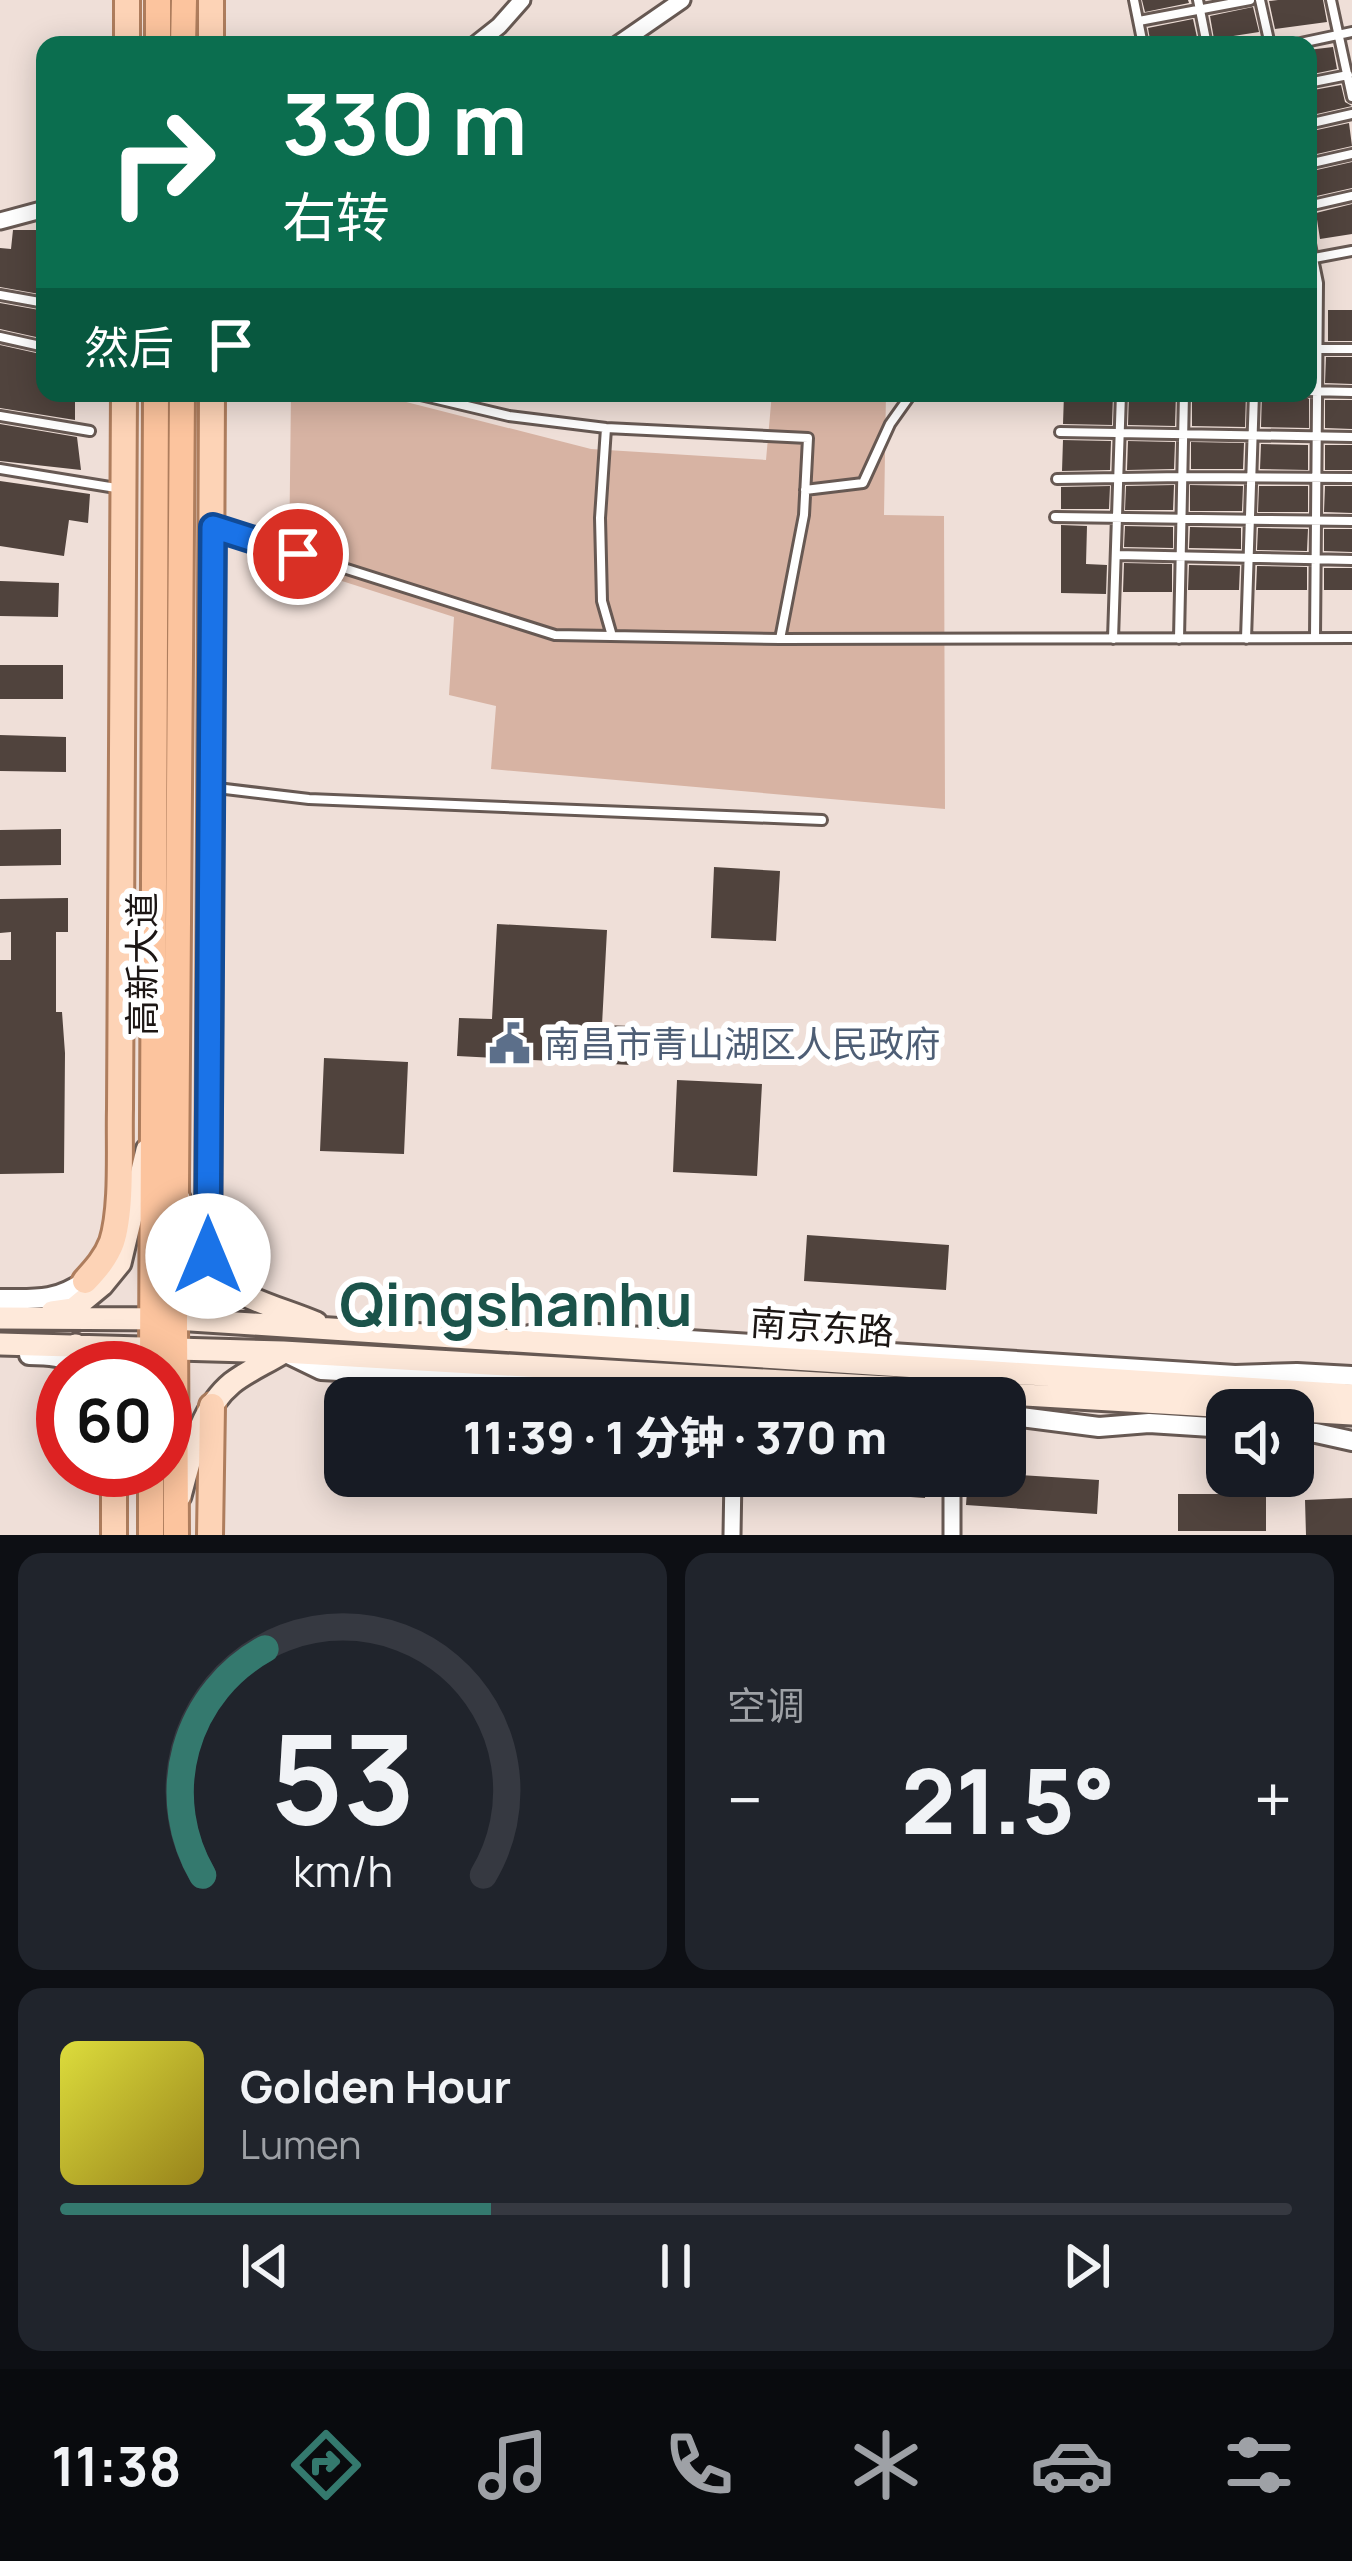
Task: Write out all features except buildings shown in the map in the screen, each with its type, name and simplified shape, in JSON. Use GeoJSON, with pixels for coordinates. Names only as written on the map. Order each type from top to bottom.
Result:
{"type":"FeatureCollection","features":[{"type":"Feature","properties":{"kind":"highway"},"geometry":{"type":"LineString","coordinates":[[158,0],[158,36]]}},
{"type":"Feature","properties":{"kind":"highway"},"geometry":{"type":"LineString","coordinates":[[183,36],[184,0]]}},
{"type":"Feature","properties":{"kind":"highway","name":"高新大道"},"geometry":{"type":"LineString","coordinates":[[156,402],[152,1126],[164,1319]]}},
{"type":"Feature","properties":{"kind":"highway","name":"高新大道"},"geometry":{"type":"LineString","coordinates":[[161,1341],[176,1191],[182,402]]}},
{"type":"Feature","properties":{"kind":"highway","name":"高新大道"},"geometry":{"type":"LineString","coordinates":[[159,1497],[176,1535]]}},
{"type":"Feature","properties":{"kind":"highway","name":"高新大道"},"geometry":{"type":"LineString","coordinates":[[151,1535],[164,1508],[164,1497]]}},
{"type":"Feature","properties":{"kind":"main road"},"geometry":{"type":"LineString","coordinates":[[127,36],[128,0]]}},
{"type":"Feature","properties":{"kind":"main road"},"geometry":{"type":"LineString","coordinates":[[211,0],[211,36]]}},
{"type":"Feature","properties":{"kind":"main road"},"geometry":{"type":"LineString","coordinates":[[85,1281],[102,1263],[113,1240],[117,1200],[124,402]]}},
{"type":"Feature","properties":{"kind":"main road"},"geometry":{"type":"LineString","coordinates":[[208,1256],[212,402]]}},
{"type":"Feature","properties":{"kind":"main road"},"geometry":{"type":"LineString","coordinates":[[4,1312],[73,1309],[120,1263],[152,1126]]}},
{"type":"Feature","properties":{"kind":"main road"},"geometry":{"type":"LineString","coordinates":[[176,1191],[190,1231],[240,1292],[328,1328]]}},
{"type":"Feature","properties":{"kind":"main road","name":"南京东路"},"geometry":{"type":"LineString","coordinates":[[4,1312],[510,1340],[719,1377]]}},
{"type":"Feature","properties":{"kind":"main road","name":"南京东路"},"geometry":{"type":"LineString","coordinates":[[0,1344],[36,1344]]}},
{"type":"Feature","properties":{"kind":"main road"},"geometry":{"type":"LineString","coordinates":[[164,1508],[212,1406],[230,1384],[283,1352]]}},
{"type":"Feature","properties":{"kind":"main road","name":"南京东路"},"geometry":{"type":"LineString","coordinates":[[192,1353],[283,1352],[687,1377]]}},
{"type":"Feature","properties":{"kind":"main road","name":"南京东路"},"geometry":{"type":"LineString","coordinates":[[1026,1386],[1206,1390]]}},
{"type":"Feature","properties":{"kind":"main road","name":"南京东路"},"geometry":{"type":"LineString","coordinates":[[1026,1391],[1352,1416]]}},
{"type":"Feature","properties":{"kind":"main road","name":"南京东路"},"geometry":{"type":"LineString","coordinates":[[1314,1393],[1352,1395]]}},
{"type":"Feature","properties":{"kind":"main road"},"geometry":{"type":"LineString","coordinates":[[209,1535],[212,1406]]}},
{"type":"Feature","properties":{"kind":"main road"},"geometry":{"type":"LineString","coordinates":[[114,1535],[115,1497]]}},
{"type":"Feature","properties":{"kind":"street"},"geometry":{"type":"LineString","coordinates":[[486,36],[522,0]]}},
{"type":"Feature","properties":{"kind":"street"},"geometry":{"type":"LineString","coordinates":[[630,36],[682,0]]}},
{"type":"Feature","properties":{"kind":"street"},"geometry":{"type":"LineString","coordinates":[[0,221],[36,211]]}},
{"type":"Feature","properties":{"kind":"street"},"geometry":{"type":"LineString","coordinates":[[4,1312],[68,1293],[85,1281]]}},
{"type":"Feature","properties":{"kind":"street"},"geometry":{"type":"LineString","coordinates":[[510,1340],[549,1331],[1235,1376],[1352,1376]]}},
{"type":"Feature","properties":{"kind":"street"},"geometry":{"type":"LineString","coordinates":[[0,1354],[36,1355]]}},
{"type":"Feature","properties":{"kind":"street"},"geometry":{"type":"LineString","coordinates":[[1235,1376],[1292,1389]]}},
{"type":"Feature","properties":{"kind":"street"},"geometry":{"type":"LineString","coordinates":[[1316,1433],[1352,1416]]}},
{"type":"Feature","properties":{"kind":"street"},"geometry":{"type":"LineString","coordinates":[[1026,1418],[1099,1427],[1206,1427]]}},
{"type":"Feature","properties":{"kind":"street"},"geometry":{"type":"LineString","coordinates":[[1316,1433],[1352,1441]]}},
{"type":"Feature","properties":{"kind":"street"},"geometry":{"type":"LineString","coordinates":[[732,1535],[733,1497]]}},
{"type":"Feature","properties":{"kind":"street"},"geometry":{"type":"LineString","coordinates":[[952,1497],[952,1535]]}},
{"type":"Feature","properties":{"kind":"lane"},"geometry":{"type":"LineString","coordinates":[[1134,0],[1141,36]]}},
{"type":"Feature","properties":{"kind":"lane"},"geometry":{"type":"LineString","coordinates":[[1138,22],[1199,5],[1250,0]]}},
{"type":"Feature","properties":{"kind":"lane"},"geometry":{"type":"LineString","coordinates":[[1260,0],[1268,36]]}},
{"type":"Feature","properties":{"kind":"lane"},"geometry":{"type":"LineString","coordinates":[[1331,0],[1352,97]]}},
{"type":"Feature","properties":{"kind":"lane"},"geometry":{"type":"LineString","coordinates":[[1199,5],[1205,36]]}},
{"type":"Feature","properties":{"kind":"lane"},"geometry":{"type":"LineString","coordinates":[[1317,40],[1352,32]]}},
{"type":"Feature","properties":{"kind":"lane"},"geometry":{"type":"LineString","coordinates":[[1317,81],[1350,74]]}},
{"type":"Feature","properties":{"kind":"lane"},"geometry":{"type":"LineString","coordinates":[[1317,122],[1352,115]]}},
{"type":"Feature","properties":{"kind":"lane"},"geometry":{"type":"LineString","coordinates":[[1317,162],[1352,154]]}},
{"type":"Feature","properties":{"kind":"lane"},"geometry":{"type":"LineString","coordinates":[[1317,204],[1352,196]]}},
{"type":"Feature","properties":{"kind":"lane"},"geometry":{"type":"LineString","coordinates":[[1317,258],[1352,251]]}},
{"type":"Feature","properties":{"kind":"lane"},"geometry":{"type":"LineString","coordinates":[[0,295],[36,301]]}},
{"type":"Feature","properties":{"kind":"lane"},"geometry":{"type":"LineString","coordinates":[[0,337],[36,345]]}},
{"type":"Feature","properties":{"kind":"lane"},"geometry":{"type":"LineString","coordinates":[[1317,349],[1352,349]]}},
{"type":"Feature","properties":{"kind":"lane"},"geometry":{"type":"LineString","coordinates":[[1317,391],[1352,392]]}},
{"type":"Feature","properties":{"kind":"lane"},"geometry":{"type":"LineString","coordinates":[[450,402],[509,416],[606,428],[808,438],[803,515],[780,638]]}},
{"type":"Feature","properties":{"kind":"lane"},"geometry":{"type":"LineString","coordinates":[[805,490],[863,483],[906,402]]}},
{"type":"Feature","properties":{"kind":"lane"},"geometry":{"type":"LineString","coordinates":[[1113,638],[1121,402]]}},
{"type":"Feature","properties":{"kind":"lane"},"geometry":{"type":"LineString","coordinates":[[1179,638],[1184,402]]}},
{"type":"Feature","properties":{"kind":"lane"},"geometry":{"type":"LineString","coordinates":[[1246,638],[1254,402]]}},
{"type":"Feature","properties":{"kind":"lane"},"geometry":{"type":"LineString","coordinates":[[1313,402],[1315,638]]}},
{"type":"Feature","properties":{"kind":"lane"},"geometry":{"type":"LineString","coordinates":[[0,416],[90,431]]}},
{"type":"Feature","properties":{"kind":"lane"},"geometry":{"type":"LineString","coordinates":[[606,428],[600,518],[602,602],[613,636]]}},
{"type":"Feature","properties":{"kind":"lane"},"geometry":{"type":"LineString","coordinates":[[1060,431],[1352,437]]}},
{"type":"Feature","properties":{"kind":"lane"},"geometry":{"type":"LineString","coordinates":[[0,469],[124,489]]}},
{"type":"Feature","properties":{"kind":"lane"},"geometry":{"type":"LineString","coordinates":[[1057,479],[1352,478]]}},
{"type":"Feature","properties":{"kind":"lane"},"geometry":{"type":"LineString","coordinates":[[1055,517],[1352,521]]}},
{"type":"Feature","properties":{"kind":"lane"},"geometry":{"type":"LineString","coordinates":[[213,527],[555,635],[1352,638]]}},
{"type":"Feature","properties":{"kind":"lane"},"geometry":{"type":"LineString","coordinates":[[1116,555],[1352,560]]}},
{"type":"Feature","properties":{"kind":"lane"},"geometry":{"type":"LineString","coordinates":[[210,788],[309,799],[822,820]]}},
{"type":"Feature","properties":{"kind":"shaded area"},"geometry":{"type":"Polygon","coordinates":[[[291,402],[406,402],[591,449],[766,460],[771,402],[886,402],[884,515],[944,516],[945,809],[491,769],[496,706],[449,695],[454,617],[289,564],[291,402]]]}},
{"type":"Feature","properties":{"kind":"place","name":"南昌市青山湖区人民政府"},"geometry":{"type":"Point","coordinates":[510,1044]}},
{"type":"Feature","properties":{"kind":"district","name":"Qingshanhu"},"geometry":{"type":"Point","coordinates":[516,1305]}},
{"type":"Feature","properties":{"kind":"route"},"geometry":{"type":"LineString","coordinates":[[208,1256],[213,527],[298,554]]}}]}
